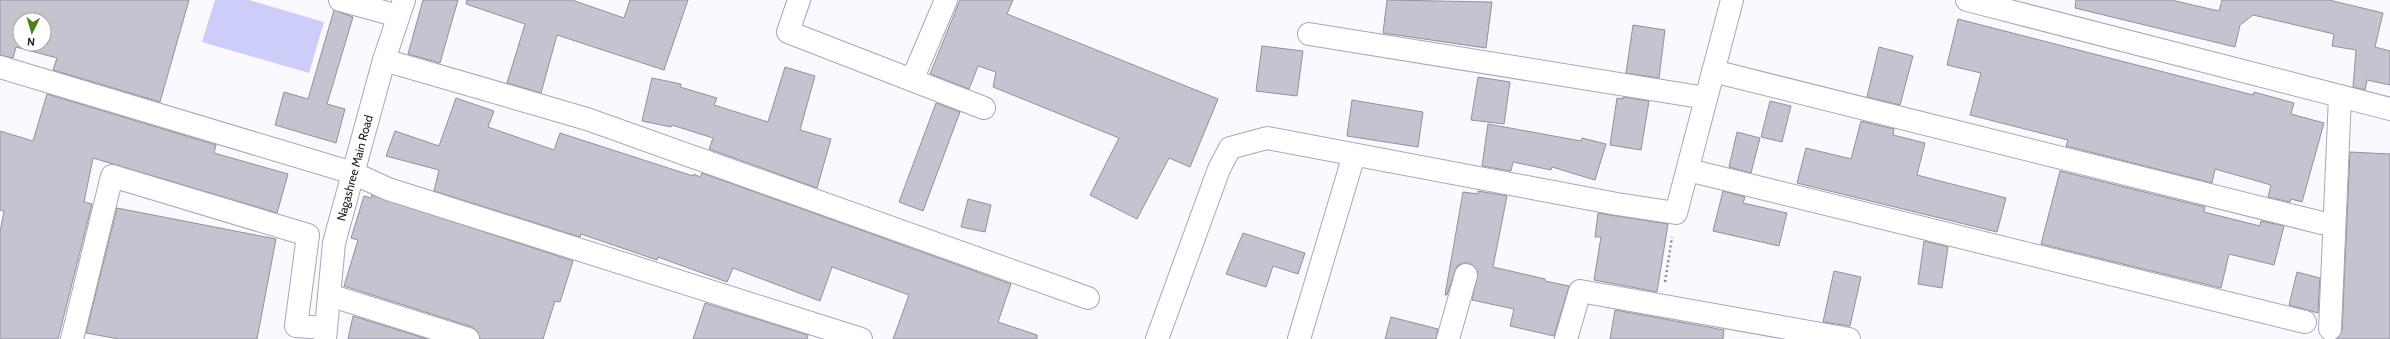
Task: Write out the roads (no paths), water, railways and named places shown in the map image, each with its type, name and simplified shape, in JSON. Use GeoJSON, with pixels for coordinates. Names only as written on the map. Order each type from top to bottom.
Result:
{"type":"FeatureCollection","features":[{"type":"Feature","properties":{"kind":"street"},"geometry":{"type":"LineString","coordinates":[[340,0],[401,8]]}},
{"type":"Feature","properties":{"kind":"street"},"geometry":{"type":"LineString","coordinates":[[799,0],[788,32],[984,108]]}},
{"type":"Feature","properties":{"kind":"street"},"geometry":{"type":"LineString","coordinates":[[912,80],[946,0]]}},
{"type":"Feature","properties":{"kind":"street"},"geometry":{"type":"LineString","coordinates":[[1157,339],[1219,169],[1230,148],[1267,138],[1676,213],[1732,0]]}},
{"type":"Feature","properties":{"kind":"street"},"geometry":{"type":"LineString","coordinates":[[1967,0],[2390,108]]}},
{"type":"Feature","properties":{"kind":"street","name":"Nagashree Main Road"},"geometry":{"type":"LineString","coordinates":[[326,333],[334,243],[384,60],[401,8]]}},
{"type":"Feature","properties":{"kind":"street"},"geometry":{"type":"LineString","coordinates":[[1309,34],[1706,98]]}},
{"type":"Feature","properties":{"kind":"street"},"geometry":{"type":"LineString","coordinates":[[384,60],[587,119],[1088,298]]}},
{"type":"Feature","properties":{"kind":"street"},"geometry":{"type":"LineString","coordinates":[[0,67],[352,173],[396,191],[860,339]]}},
{"type":"Feature","properties":{"kind":"street"},"geometry":{"type":"LineString","coordinates":[[1713,71],[2322,223]]}},
{"type":"Feature","properties":{"kind":"street"},"geometry":{"type":"LineString","coordinates":[[2330,328],[2340,96]]}},
{"type":"Feature","properties":{"kind":"street"},"geometry":{"type":"LineString","coordinates":[[1299,339],[1354,155]]}},
{"type":"Feature","properties":{"kind":"street"},"geometry":{"type":"LineString","coordinates":[[1688,170],[2304,322]]}},
{"type":"Feature","properties":{"kind":"street"},"geometry":{"type":"LineString","coordinates":[[72,339],[112,176],[308,236],[295,333],[326,333]]}},
{"type":"Feature","properties":{"kind":"street"},"geometry":{"type":"LineString","coordinates":[[1448,339],[1466,275]]}},
{"type":"Feature","properties":{"kind":"street"},"geometry":{"type":"LineString","coordinates":[[1566,339],[1580,290],[1849,339]]}},
{"type":"Feature","properties":{"kind":"street"},"geometry":{"type":"LineString","coordinates":[[329,295],[468,339]]}},
{"type":"Feature","properties":{"kind":"water"},"geometry":{"type":"Polygon","coordinates":[[[215,0],[249,0],[324,22],[309,73],[202,42],[215,0]]]}}]}
